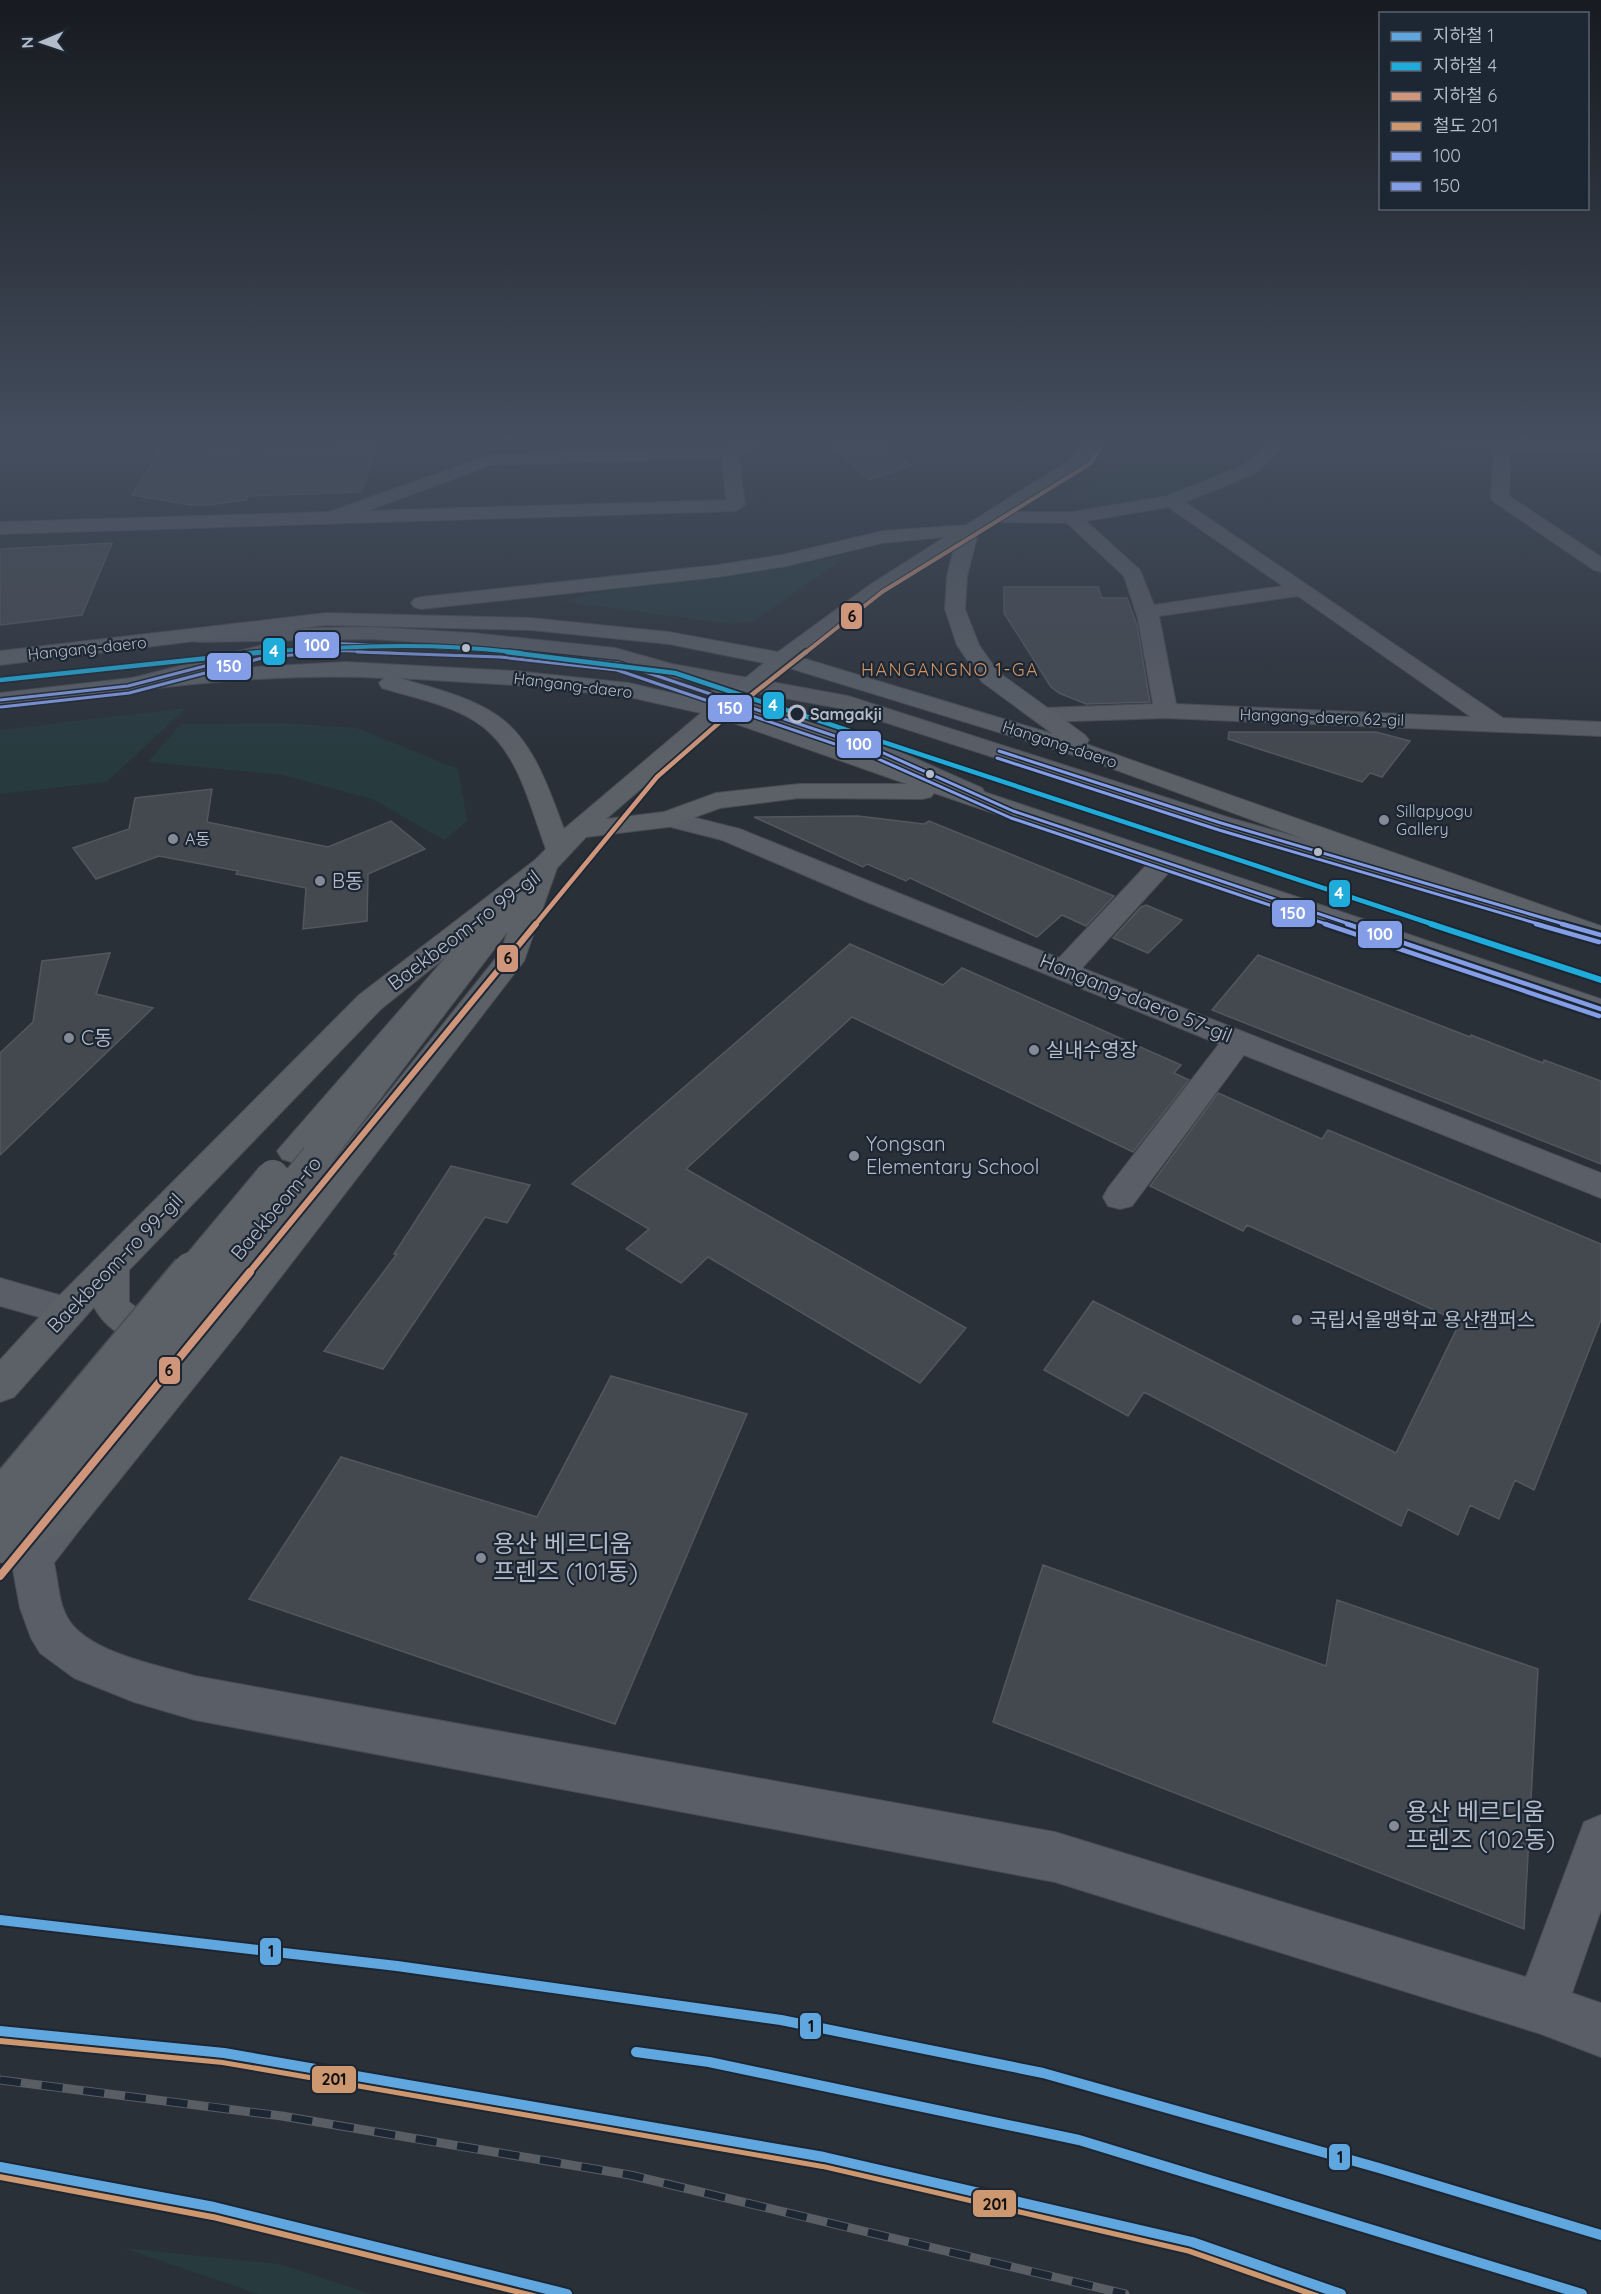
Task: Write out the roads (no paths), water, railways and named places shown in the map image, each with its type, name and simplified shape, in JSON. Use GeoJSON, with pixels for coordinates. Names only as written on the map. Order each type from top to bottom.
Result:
{"type":"FeatureCollection","features":[{"type":"Feature","properties":{"kind":"main road"},"geometry":{"type":"LineString","coordinates":[[326,619],[393,606],[718,571],[787,560],[840,547]]}},
{"type":"Feature","properties":{"kind":"main road","name":"Baekbeom-ro"},"geometry":{"type":"LineString","coordinates":[[0,1543],[444,976],[578,830],[748,685],[878,588],[942,547]]}},
{"type":"Feature","properties":{"kind":"main road"},"geometry":{"type":"LineString","coordinates":[[965,547],[957,576],[956,609],[968,645],[990,677],[1095,754]]}},
{"type":"Feature","properties":{"kind":"main road","name":"Hangang-daero"},"geometry":{"type":"LineString","coordinates":[[0,658],[326,619],[531,624],[669,638],[784,660],[1095,754],[1530,912],[1601,935]]}},
{"type":"Feature","properties":{"kind":"main road"},"geometry":{"type":"LineString","coordinates":[[346,669],[447,702],[490,722],[518,751],[552,858]]}},
{"type":"Feature","properties":{"kind":"main road","name":"Hangang-daero"},"geometry":{"type":"LineString","coordinates":[[0,700],[202,677],[346,669],[515,678],[629,690],[723,705],[960,794],[1601,1009]]}},
{"type":"Feature","properties":{"kind":"main road"},"geometry":{"type":"LineString","coordinates":[[578,830],[668,819],[716,801],[799,791],[880,790],[960,794]]}},
{"type":"Feature","properties":{"kind":"main road","name":"Baekbeom-ro 99-gil"},"geometry":{"type":"LineString","coordinates":[[0,1386],[67,1311],[370,1002],[552,858]]}},
{"type":"Feature","properties":{"kind":"main road","name":"Baekbeom-ro 99-gil"},"geometry":{"type":"LineString","coordinates":[[0,1531],[23,1530],[46,1524],[69,1511],[226,1320],[514,955],[552,858]]}},
{"type":"Feature","properties":{"kind":"main road","name":"Baekbeom-ro"},"geometry":{"type":"LineString","coordinates":[[0,1501],[306,1155]]}},
{"type":"Feature","properties":{"kind":"main road"},"geometry":{"type":"LineString","coordinates":[[111,1267],[112,1305],[123,1319],[151,1331],[182,1331],[226,1320]]}},
{"type":"Feature","properties":{"kind":"street"},"geometry":{"type":"LineString","coordinates":[[1104,547],[1133,574],[1146,612],[1166,711]]}},
{"type":"Feature","properties":{"kind":"street"},"geometry":{"type":"LineString","coordinates":[[1240,547],[1498,725]]}},
{"type":"Feature","properties":{"kind":"street"},"geometry":{"type":"LineString","coordinates":[[1573,547],[1601,566]]}},
{"type":"Feature","properties":{"kind":"street"},"geometry":{"type":"LineString","coordinates":[[1146,612],[1302,588]]}},
{"type":"Feature","properties":{"kind":"street"},"geometry":{"type":"LineString","coordinates":[[199,636],[371,633],[472,639],[615,654],[670,670],[848,703],[1221,823],[1530,912]]}},
{"type":"Feature","properties":{"kind":"street"},"geometry":{"type":"LineString","coordinates":[[128,686],[266,650],[339,643],[395,644],[553,654],[619,663],[723,705],[879,751],[1013,811]]}},
{"type":"Feature","properties":{"kind":"street","name":"Hangang-daero 62-gil"},"geometry":{"type":"LineString","coordinates":[[1043,715],[1166,711],[1601,729]]}},
{"type":"Feature","properties":{"kind":"street","name":"Hangang-daero 57-gil"},"geometry":{"type":"LineString","coordinates":[[668,819],[731,834],[877,896],[1065,969],[1601,1186]]}},
{"type":"Feature","properties":{"kind":"street"},"geometry":{"type":"LineString","coordinates":[[1065,969],[1163,863]]}},
{"type":"Feature","properties":{"kind":"street"},"geometry":{"type":"LineString","coordinates":[[1120,1197],[1239,1039]]}},
{"type":"Feature","properties":{"kind":"street"},"geometry":{"type":"LineString","coordinates":[[0,1292],[67,1311]]}},
{"type":"Feature","properties":{"kind":"street"},"geometry":{"type":"LineString","coordinates":[[69,1511],[33,1559],[46,1623],[62,1648],[90,1664],[195,1698],[1055,1857],[1542,2008],[1601,2030]]}},
{"type":"Feature","properties":{"kind":"street"},"geometry":{"type":"LineString","coordinates":[[1542,2008],[1601,1839]]}},
{"type":"Feature","properties":{"kind":"railway"},"geometry":{"type":"LineString","coordinates":[[0,2080],[282,2116],[630,2175],[1125,2294]]}},
{"type":"Feature","properties":{"kind":"metro line","name":"6"},"geometry":{"type":"LineString","coordinates":[[0,1576],[657,777],[744,701],[882,592],[955,547]]}},
{"type":"Feature","properties":{"kind":"metro line","name":"4"},"geometry":{"type":"LineString","coordinates":[[0,680],[218,655],[349,646],[431,647],[512,652],[675,673],[1601,980]]}},
{"type":"Feature","properties":{"kind":"metro line","name":"1"},"geometry":{"type":"LineString","coordinates":[[0,1920],[397,1966],[781,2020],[1043,2073],[1379,2168],[1601,2235]]}},
{"type":"Feature","properties":{"kind":"metro line","name":"1"},"geometry":{"type":"LineString","coordinates":[[0,2031],[224,2053],[824,2157],[1192,2242],[1341,2294]]}},
{"type":"Feature","properties":{"kind":"metro line","name":"1"},"geometry":{"type":"LineString","coordinates":[[636,2052],[709,2062],[1079,2140],[1582,2294]]}},
{"type":"Feature","properties":{"kind":"metro line","name":"1"},"geometry":{"type":"LineString","coordinates":[[0,2167],[214,2207],[567,2294]]}},
{"type":"Feature","properties":{"kind":"rail line","name":"201"},"geometry":{"type":"LineString","coordinates":[[0,2039],[223,2060],[823,2164],[1190,2249],[1318,2294]]}},
{"type":"Feature","properties":{"kind":"rail line","name":"201"},"geometry":{"type":"LineString","coordinates":[[0,2175],[213,2215],[536,2294]]}},
{"type":"Feature","properties":{"kind":"place","name":"Samgakji"},"geometry":{"type":"Point","coordinates":[797,714]}},
{"type":"Feature","properties":{"kind":"place","name":"Sillapyogu Gallery"},"geometry":{"type":"Point","coordinates":[1384,820]}},
{"type":"Feature","properties":{"kind":"place","name":"A동"},"geometry":{"type":"Point","coordinates":[173,839]}},
{"type":"Feature","properties":{"kind":"place","name":"B동"},"geometry":{"type":"Point","coordinates":[320,881]}},
{"type":"Feature","properties":{"kind":"place","name":"C동"},"geometry":{"type":"Point","coordinates":[69,1038]}},
{"type":"Feature","properties":{"kind":"place","name":"실내수영장"},"geometry":{"type":"Point","coordinates":[1034,1050]}},
{"type":"Feature","properties":{"kind":"place","name":"Yongsan Elementary School"},"geometry":{"type":"Point","coordinates":[854,1156]}},
{"type":"Feature","properties":{"kind":"place","name":"국립서울맹학교 용산캠퍼스"},"geometry":{"type":"Point","coordinates":[1297,1320]}},
{"type":"Feature","properties":{"kind":"place","name":"용산 베르디움 프렌즈 (101동)"},"geometry":{"type":"Point","coordinates":[481,1558]}},
{"type":"Feature","properties":{"kind":"place","name":"용산 베르디움 프렌즈 (102동)"},"geometry":{"type":"Point","coordinates":[1394,1826]}},
{"type":"Feature","properties":{"kind":"district","name":"HANGANGNO 1-GA"},"geometry":{"type":"Point","coordinates":[950,670]}}]}
